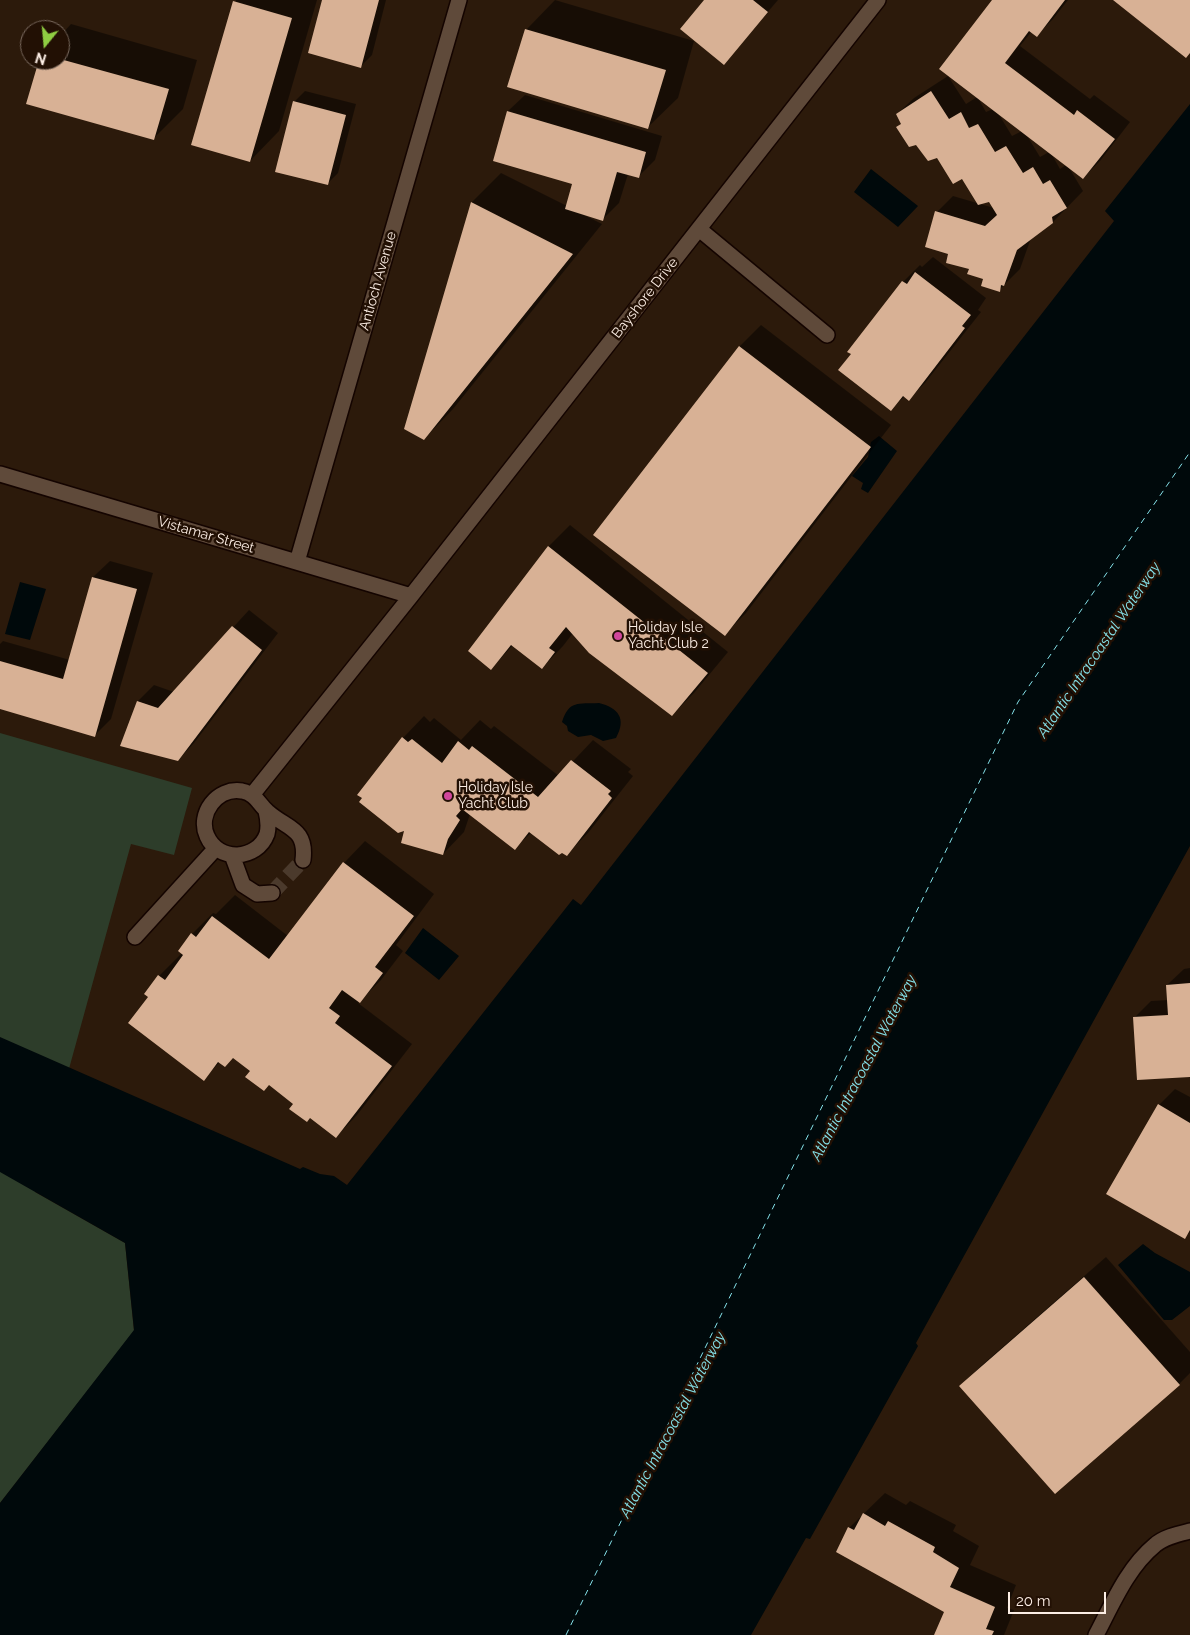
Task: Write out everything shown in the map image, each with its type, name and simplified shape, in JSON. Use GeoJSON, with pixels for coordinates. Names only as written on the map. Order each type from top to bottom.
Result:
{"type":"FeatureCollection","features":[{"type":"Feature","properties":{"kind":"street","name":"Antioch Avenue"},"geometry":{"type":"LineString","coordinates":[[296,562],[459,0]]}},
{"type":"Feature","properties":{"kind":"street","name":"Bayshore Drive"},"geometry":{"type":"LineString","coordinates":[[252,795],[411,596],[878,0]]}},
{"type":"Feature","properties":{"kind":"street"},"geometry":{"type":"LineString","coordinates":[[699,229],[827,334]]}},
{"type":"Feature","properties":{"kind":"street","name":"Vistamar Street"},"geometry":{"type":"LineString","coordinates":[[0,474],[411,596]]}},
{"type":"Feature","properties":{"kind":"street"},"geometry":{"type":"LineString","coordinates":[[241,791],[252,795],[266,811],[269,823],[267,834],[262,843],[253,851],[243,855],[232,855],[216,848],[207,837],[204,828],[208,808],[213,800],[222,794],[241,791]]}},
{"type":"Feature","properties":{"kind":"street"},"geometry":{"type":"LineString","coordinates":[[266,811],[297,832],[305,846],[304,860]]}},
{"type":"Feature","properties":{"kind":"street"},"geometry":{"type":"LineString","coordinates":[[135,936],[216,848]]}},
{"type":"Feature","properties":{"kind":"street"},"geometry":{"type":"LineString","coordinates":[[232,855],[243,886],[257,894],[272,893]]}},
{"type":"Feature","properties":{"kind":"street"},"geometry":{"type":"LineString","coordinates":[[1096,1635],[1127,1578],[1155,1545],[1172,1535],[1190,1531]]}},
{"type":"Feature","properties":{"kind":"green space"},"geometry":{"type":"Polygon","coordinates":[[[0,733],[192,788],[174,855],[131,844],[35,1192],[125,1243],[134,1331],[0,1503],[0,733]]]}},
{"type":"Feature","properties":{"kind":"water","name":"Atlantic Intracoastal Waterway"},"geometry":{"type":"Polygon","coordinates":[[[1190,104],[1190,846],[916,1343],[918,1346],[810,1539],[806,1538],[751,1635],[0,1635],[0,1503],[134,1330],[125,1243],[0,1172],[0,1037],[300,1169],[303,1167],[320,1174],[334,1176],[347,1185],[573,899],[581,905],[1114,221],[1105,211],[1190,104]]]}},
{"type":"Feature","properties":{"kind":"water"},"geometry":{"type":"Polygon","coordinates":[[[871,169],[918,206],[898,227],[854,192],[871,169]]]}},
{"type":"Feature","properties":{"kind":"water"},"geometry":{"type":"Polygon","coordinates":[[[879,436],[897,451],[868,493],[861,489],[863,483],[852,476],[868,457],[871,442],[879,436]]]}},
{"type":"Feature","properties":{"kind":"water"},"geometry":{"type":"Polygon","coordinates":[[[20,582],[46,589],[30,640],[5,634],[20,582]]]}},
{"type":"Feature","properties":{"kind":"water"},"geometry":{"type":"Polygon","coordinates":[[[599,703],[616,711],[619,715],[621,725],[616,738],[603,741],[591,735],[578,737],[568,731],[567,726],[562,722],[571,707],[580,704],[599,703]]]}},
{"type":"Feature","properties":{"kind":"water"},"geometry":{"type":"Polygon","coordinates":[[[423,928],[459,956],[439,980],[405,953],[423,928]]]}},
{"type":"Feature","properties":{"kind":"water"},"geometry":{"type":"Polygon","coordinates":[[[1143,1244],[1155,1253],[1190,1272],[1190,1306],[1172,1320],[1164,1320],[1118,1265],[1143,1244]]]}},
{"type":"Feature","properties":{"kind":"building"},"geometry":{"type":"Polygon","coordinates":[[[322,0],[379,0],[361,68],[308,53],[322,0]]]}},
{"type":"Feature","properties":{"kind":"building"},"geometry":{"type":"Polygon","coordinates":[[[704,0],[753,0],[768,12],[724,65],[680,29],[704,0]]]}},
{"type":"Feature","properties":{"kind":"building"},"geometry":{"type":"Polygon","coordinates":[[[992,0],[1065,0],[1037,37],[1029,31],[1005,63],[1074,115],[1077,110],[1115,139],[1083,179],[939,69],[992,0]]]}},
{"type":"Feature","properties":{"kind":"building"},"geometry":{"type":"Polygon","coordinates":[[[1113,0],[1190,0],[1190,53],[1186,58],[1113,0]]]}},
{"type":"Feature","properties":{"kind":"building"},"geometry":{"type":"Polygon","coordinates":[[[233,1],[292,18],[250,162],[191,145],[233,1]]]}},
{"type":"Feature","properties":{"kind":"building"},"geometry":{"type":"Polygon","coordinates":[[[525,29],[666,70],[648,129],[507,87],[525,29]]]}},
{"type":"Feature","properties":{"kind":"building"},"geometry":{"type":"Polygon","coordinates":[[[70,62],[169,89],[154,140],[26,104],[36,70],[70,70],[70,62]]]}},
{"type":"Feature","properties":{"kind":"building"},"geometry":{"type":"Polygon","coordinates":[[[931,91],[949,119],[961,112],[969,128],[978,124],[995,152],[1006,146],[1023,173],[1033,167],[1043,184],[1050,180],[1067,208],[1052,217],[1053,223],[1017,250],[1004,286],[1001,285],[1000,292],[981,286],[983,279],[967,274],[969,269],[946,263],[948,254],[925,247],[935,211],[985,226],[997,215],[989,202],[978,205],[962,179],[953,184],[937,158],[928,161],[916,145],[909,147],[896,127],[901,124],[896,114],[931,91]]]}},
{"type":"Feature","properties":{"kind":"building"},"geometry":{"type":"Polygon","coordinates":[[[293,101],[346,115],[328,185],[275,172],[293,101]]]}},
{"type":"Feature","properties":{"kind":"building"},"geometry":{"type":"Polygon","coordinates":[[[507,111],[646,152],[639,178],[617,172],[603,221],[565,209],[572,184],[493,161],[507,111]]]}},
{"type":"Feature","properties":{"kind":"building"},"geometry":{"type":"Polygon","coordinates":[[[471,202],[573,254],[424,440],[404,429],[471,202]]]}},
{"type":"Feature","properties":{"kind":"building"},"geometry":{"type":"Polygon","coordinates":[[[915,272],[971,315],[962,326],[965,328],[909,401],[903,396],[891,411],[838,370],[851,354],[847,352],[902,281],[907,284],[915,272]]]}},
{"type":"Feature","properties":{"kind":"building"},"geometry":{"type":"Polygon","coordinates":[[[739,346],[871,447],[725,636],[593,535],[739,346]]]}},
{"type":"Feature","properties":{"kind":"building","name":"Holiday Isle Yacht Club 2"},"geometry":{"type":"Polygon","coordinates":[[[548,546],[708,673],[672,716],[589,653],[566,627],[549,648],[555,652],[542,669],[511,645],[491,670],[468,651],[548,546]]]}},
{"type":"Feature","properties":{"kind":"building"},"geometry":{"type":"Polygon","coordinates":[[[92,577],[137,589],[95,737],[0,709],[0,661],[63,679],[92,577]]]}},
{"type":"Feature","properties":{"kind":"building"},"geometry":{"type":"Polygon","coordinates":[[[232,626],[262,650],[178,761],[120,746],[137,701],[158,708],[232,626]]]}},
{"type":"Feature","properties":{"kind":"building","name":"Holiday Isle Yacht Club"},"geometry":{"type":"Polygon","coordinates":[[[402,737],[408,742],[412,739],[442,763],[458,741],[469,750],[472,746],[538,797],[571,760],[611,791],[608,794],[612,798],[567,856],[562,853],[559,855],[529,832],[515,850],[462,809],[456,816],[460,820],[448,839],[443,855],[401,843],[404,831],[398,833],[359,802],[362,798],[357,795],[402,737]]]}},
{"type":"Feature","properties":{"kind":"building"},"geometry":{"type":"Polygon","coordinates":[[[343,862],[414,916],[375,967],[383,973],[360,1003],[342,990],[329,1008],[340,1016],[335,1023],[392,1066],[336,1138],[310,1118],[307,1122],[289,1109],[293,1104],[269,1085],[264,1091],[245,1077],[250,1071],[233,1058],[225,1067],[218,1062],[204,1081],[128,1023],[148,997],[144,994],[158,975],[165,980],[183,955],[178,951],[191,933],[196,937],[212,916],[269,959],[343,862]]]}},
{"type":"Feature","properties":{"kind":"building"},"geometry":{"type":"Polygon","coordinates":[[[1190,983],[1190,1077],[1137,1080],[1133,1017],[1168,1015],[1166,985],[1190,983]]]}},
{"type":"Feature","properties":{"kind":"building"},"geometry":{"type":"Polygon","coordinates":[[[1158,1104],[1190,1123],[1190,1230],[1185,1239],[1106,1194],[1158,1104]]]}},
{"type":"Feature","properties":{"kind":"building"},"geometry":{"type":"Polygon","coordinates":[[[1084,1277],[1180,1385],[1055,1494],[959,1386],[1084,1277]]]}},
{"type":"Feature","properties":{"kind":"building"},"geometry":{"type":"Polygon","coordinates":[[[863,1513],[885,1526],[888,1521],[935,1547],[933,1552],[959,1568],[950,1587],[995,1607],[986,1629],[994,1631],[992,1635],[934,1635],[944,1612],[836,1552],[848,1527],[854,1530],[863,1513]]]}},
{"type":"Feature","properties":{"kind":"ferry route"},"geometry":{"type":"LineString","coordinates":[[566,1635],[1018,702],[1190,452]]}},
{"type":"Feature","properties":{"kind":"tunnel"},"geometry":{"type":"LineString","coordinates":[[272,893],[303,860]]}},
{"type":"Feature","properties":{"kind":"place","name":"Holiday Isle Yacht Club 2"},"geometry":{"type":"Point","coordinates":[618,636]}},
{"type":"Feature","properties":{"kind":"place","name":"Holiday Isle Yacht Club"},"geometry":{"type":"Point","coordinates":[448,796]}}]}
